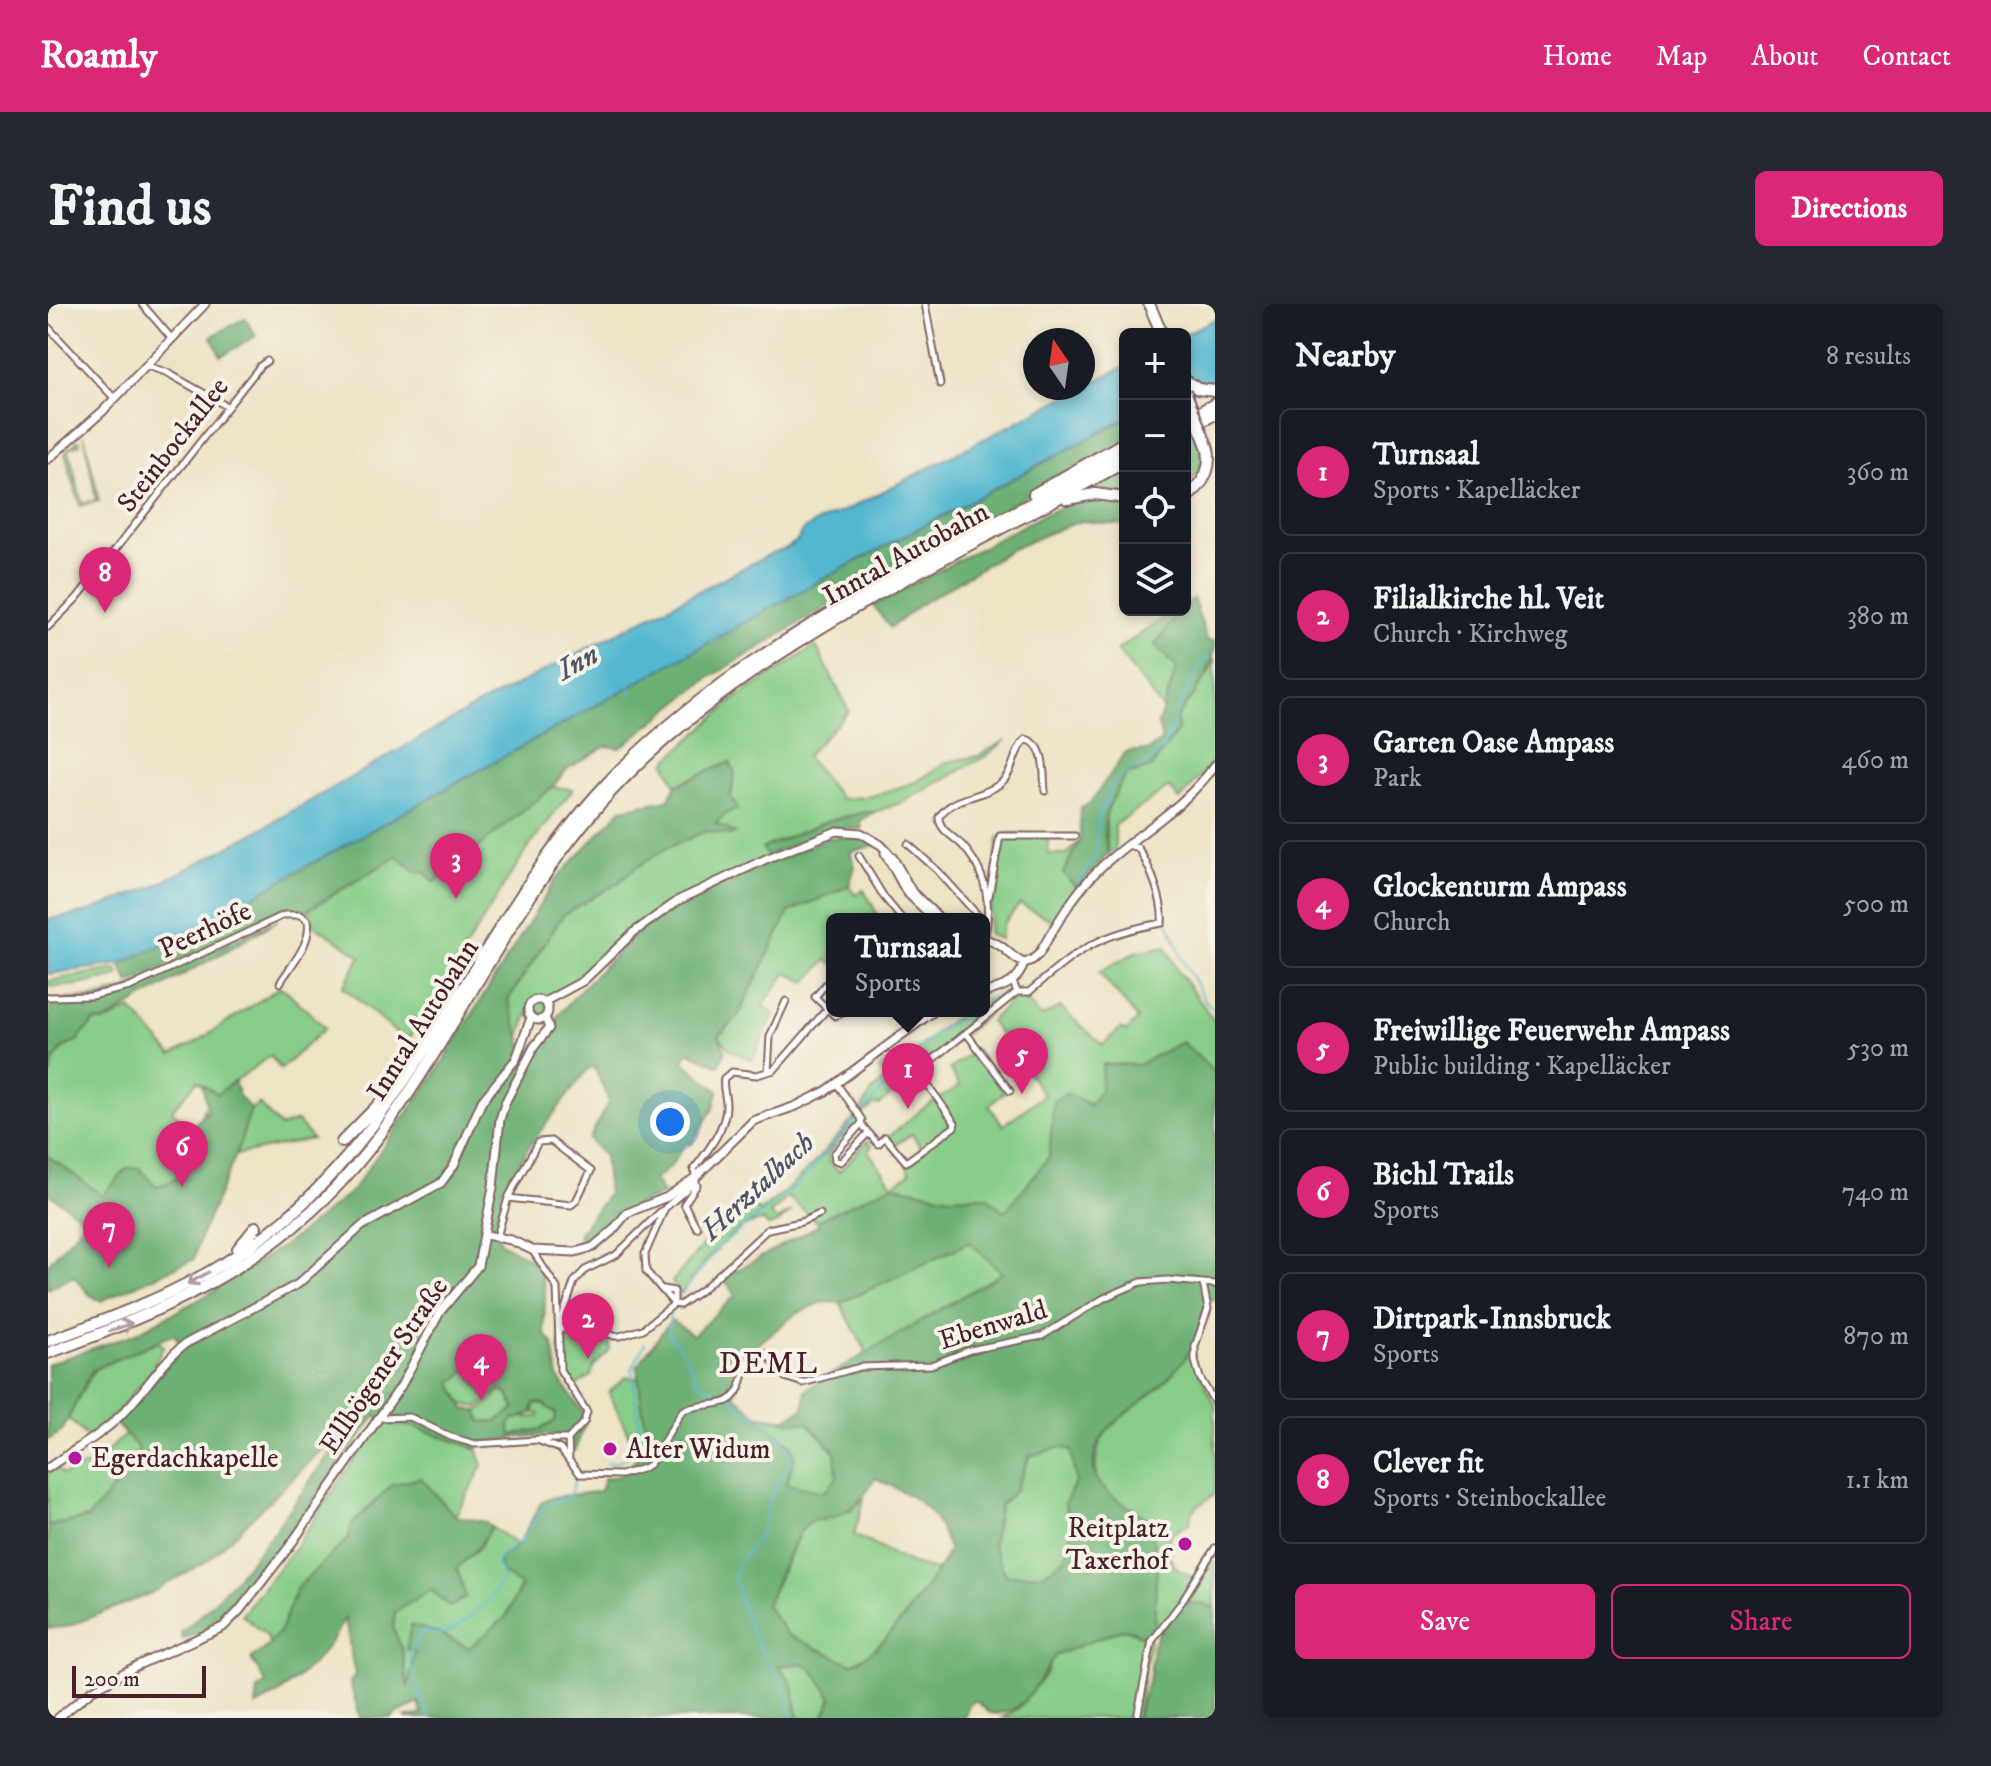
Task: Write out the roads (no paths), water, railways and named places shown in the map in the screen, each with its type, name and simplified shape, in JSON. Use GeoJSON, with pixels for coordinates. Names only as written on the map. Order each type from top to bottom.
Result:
{"type":"FeatureCollection","features":[{"type":"Feature","properties":{"kind":"highway"},"geometry":{"type":"LineString","coordinates":[[1149,304],[1159,328]]}},
{"type":"Feature","properties":{"kind":"highway"},"geometry":{"type":"LineString","coordinates":[[1191,384],[1198,389],[1215,391]]}},
{"type":"Feature","properties":{"kind":"highway"},"geometry":{"type":"LineString","coordinates":[[1189,400],[1205,441],[1202,471],[1191,487]]}},
{"type":"Feature","properties":{"kind":"highway"},"geometry":{"type":"LineString","coordinates":[[1191,417],[1215,404]]}},
{"type":"Feature","properties":{"kind":"highway"},"geometry":{"type":"LineString","coordinates":[[1191,427],[1215,414]]}},
{"type":"Feature","properties":{"kind":"highway","name":"Inntal Autobahn"},"geometry":{"type":"LineString","coordinates":[[48,1341],[146,1305],[223,1264],[270,1232],[322,1185],[359,1144],[410,1071],[526,886],[567,830],[666,726],[739,669],[859,596],[987,527],[1036,493],[1119,450]]}},
{"type":"Feature","properties":{"kind":"highway","name":"Inntal Autobahn"},"geometry":{"type":"LineString","coordinates":[[619,777],[685,721],[766,662],[839,617],[1119,465]]}},
{"type":"Feature","properties":{"kind":"highway"},"geometry":{"type":"LineString","coordinates":[[1049,503],[1087,495],[1119,498]]}},
{"type":"Feature","properties":{"kind":"highway","name":"Inntal Autobahn"},"geometry":{"type":"LineString","coordinates":[[48,1353],[125,1325],[216,1282],[257,1256],[326,1197],[365,1154],[392,1117],[516,916],[608,789]]}},
{"type":"Feature","properties":{"kind":"highway"},"geometry":{"type":"LineString","coordinates":[[342,1142],[410,1071]]}},
{"type":"Feature","properties":{"kind":"highway"},"geometry":{"type":"LineString","coordinates":[[223,1264],[254,1233],[256,1227]]}},
{"type":"Feature","properties":{"kind":"main road"},"geometry":{"type":"LineString","coordinates":[[48,459],[115,399],[205,304]]}},
{"type":"Feature","properties":{"kind":"main road"},"geometry":{"type":"LineString","coordinates":[[990,941],[1002,944],[1018,961],[1031,961],[1039,954],[1068,905],[1088,880],[1182,801],[1215,765]]}},
{"type":"Feature","properties":{"kind":"main road"},"geometry":{"type":"LineString","coordinates":[[48,1468],[92,1441],[121,1415],[170,1357],[207,1331],[298,1284],[362,1226],[441,1183],[454,1165],[482,1101],[516,1059],[531,1018],[528,1009],[531,1003],[537,1000],[544,1002],[583,981],[634,932],[679,900],[754,864],[837,831],[861,833],[881,845],[893,858],[912,892],[934,913]]}},
{"type":"Feature","properties":{"kind":"main road"},"geometry":{"type":"LineString","coordinates":[[990,991],[1013,982],[1021,973],[1024,963]]}},
{"type":"Feature","properties":{"kind":"main road"},"geometry":{"type":"LineString","coordinates":[[531,1018],[537,1020],[545,1017],[548,1009],[544,1002]]}},
{"type":"Feature","properties":{"kind":"main road","name":"Ellbögener Straße"},"geometry":{"type":"LineString","coordinates":[[58,1718],[91,1691],[125,1672],[227,1624],[289,1547],[401,1386],[440,1312],[475,1272],[481,1260],[500,1119],[532,1050],[549,1028],[545,1017]]}},
{"type":"Feature","properties":{"kind":"main road"},"geometry":{"type":"LineString","coordinates":[[486,1235],[511,1240],[532,1250],[575,1252],[593,1247],[627,1213],[667,1197],[696,1179],[753,1121],[804,1103],[837,1084],[926,1017]]}},
{"type":"Feature","properties":{"kind":"street"},"geometry":{"type":"LineString","coordinates":[[142,304],[172,339]]}},
{"type":"Feature","properties":{"kind":"street"},"geometry":{"type":"LineString","coordinates":[[925,304],[940,384]]}},
{"type":"Feature","properties":{"kind":"street"},"geometry":{"type":"LineString","coordinates":[[48,327],[115,399]]}},
{"type":"Feature","properties":{"kind":"street","name":"Steinbockallee"},"geometry":{"type":"LineString","coordinates":[[48,627],[77,598],[267,361]]}},
{"type":"Feature","properties":{"kind":"street"},"geometry":{"type":"LineString","coordinates":[[150,363],[228,407]]}},
{"type":"Feature","properties":{"kind":"street"},"geometry":{"type":"LineString","coordinates":[[989,897],[970,856],[942,828],[939,819],[943,811],[952,804],[1001,784],[1013,767],[1023,740],[1028,739],[1039,749],[1045,791]]}},
{"type":"Feature","properties":{"kind":"street"},"geometry":{"type":"LineString","coordinates":[[986,913],[1000,836],[1075,836]]}},
{"type":"Feature","properties":{"kind":"street"},"geometry":{"type":"LineString","coordinates":[[908,844],[938,871],[974,913]]}},
{"type":"Feature","properties":{"kind":"street"},"geometry":{"type":"LineString","coordinates":[[990,1015],[1017,992],[1029,992],[1049,973],[1092,943],[1121,931],[1162,923],[1161,909],[1145,861],[1138,848],[1128,845]]}},
{"type":"Feature","properties":{"kind":"street"},"geometry":{"type":"LineString","coordinates":[[884,853],[906,893],[927,913]]}},
{"type":"Feature","properties":{"kind":"street"},"geometry":{"type":"LineString","coordinates":[[859,856],[897,913]]}},
{"type":"Feature","properties":{"kind":"street","name":"Peerhöfe"},"geometry":{"type":"LineString","coordinates":[[48,997],[91,996],[130,987],[284,915],[301,915],[308,921],[308,934],[303,948],[280,983]]}},
{"type":"Feature","properties":{"kind":"street"},"geometry":{"type":"LineString","coordinates":[[1013,982],[1017,992]]}},
{"type":"Feature","properties":{"kind":"street"},"geometry":{"type":"LineString","coordinates":[[826,984],[815,997],[826,1008]]}},
{"type":"Feature","properties":{"kind":"street"},"geometry":{"type":"LineString","coordinates":[[768,1072],[770,1036],[786,1001]]}},
{"type":"Feature","properties":{"kind":"street"},"geometry":{"type":"LineString","coordinates":[[697,1228],[684,1204],[696,1186],[694,1169],[706,1154],[723,1120],[726,1106],[722,1085],[725,1076],[732,1072],[752,1075],[776,1068],[826,1010]]}},
{"type":"Feature","properties":{"kind":"street"},"geometry":{"type":"LineString","coordinates":[[837,1084],[868,1133],[878,1144],[885,1137],[906,1162],[954,1127],[955,1123],[914,1070],[987,1017]]}},
{"type":"Feature","properties":{"kind":"street"},"geometry":{"type":"LineString","coordinates":[[967,1034],[1010,1091]]}},
{"type":"Feature","properties":{"kind":"street"},"geometry":{"type":"LineString","coordinates":[[861,1124],[834,1154],[835,1160],[841,1162],[868,1133]]}},
{"type":"Feature","properties":{"kind":"street"},"geometry":{"type":"LineString","coordinates":[[497,1237],[508,1198],[529,1155],[540,1141],[551,1141],[591,1171],[571,1205],[508,1198]]}},
{"type":"Feature","properties":{"kind":"street"},"geometry":{"type":"LineString","coordinates":[[559,1329],[574,1282],[585,1270],[627,1246],[645,1224],[696,1179]]}},
{"type":"Feature","properties":{"kind":"street"},"geometry":{"type":"LineString","coordinates":[[665,1208],[647,1245],[644,1262],[648,1274],[674,1304],[680,1305],[704,1288],[768,1229],[801,1222],[820,1214]]}},
{"type":"Feature","properties":{"kind":"street"},"geometry":{"type":"LineString","coordinates":[[377,1418],[410,1417],[451,1437],[475,1444],[568,1439],[584,1422],[587,1412],[562,1376],[558,1354],[557,1288],[532,1250]]}},
{"type":"Feature","properties":{"kind":"street","name":"Ebenwald"},"geometry":{"type":"LineString","coordinates":[[569,1462],[577,1472],[587,1476],[638,1471],[650,1464],[682,1411],[732,1398],[748,1361],[758,1352],[767,1354],[783,1375],[792,1381],[808,1383],[868,1366],[931,1365],[970,1350],[1042,1336],[1104,1298],[1141,1282],[1168,1280],[1215,1284]]}},
{"type":"Feature","properties":{"kind":"street"},"geometry":{"type":"LineString","coordinates":[[1203,1283],[1209,1306],[1195,1346],[1195,1361],[1200,1378],[1215,1403]]}},
{"type":"Feature","properties":{"kind":"street"},"geometry":{"type":"LineString","coordinates":[[559,1329],[592,1327],[617,1337],[643,1329],[674,1304]]}},
{"type":"Feature","properties":{"kind":"street"},"geometry":{"type":"LineString","coordinates":[[568,1439],[569,1462]]}},
{"type":"Feature","properties":{"kind":"street"},"geometry":{"type":"LineString","coordinates":[[537,1440],[560,1449],[569,1462]]}},
{"type":"Feature","properties":{"kind":"street"},"geometry":{"type":"LineString","coordinates":[[1137,1718],[1150,1649],[1158,1632],[1180,1604],[1215,1548]]}},
{"type":"Feature","properties":{"kind":"water"},"geometry":{"type":"Polygon","coordinates":[[[1215,319],[1215,380],[1191,389],[1191,331],[1215,319]]]}},
{"type":"Feature","properties":{"kind":"water","name":"Inn"},"geometry":{"type":"Polygon","coordinates":[[[1119,369],[1119,422],[814,584],[187,933],[120,964],[48,974],[48,919],[84,913],[153,887],[476,706],[785,549],[798,540],[801,532],[817,522],[849,509],[1059,400],[1095,400],[1095,382],[1119,369]]]}},
{"type":"Feature","properties":{"kind":"waterway","name":"Herztalbach"},"geometry":{"type":"LineString","coordinates":[[1080,881],[1097,854],[1098,817],[1110,794],[1110,786],[1163,750],[1179,706],[1202,663],[1210,656]]}},
{"type":"Feature","properties":{"kind":"waterway"},"geometry":{"type":"LineString","coordinates":[[630,684],[630,695]]}},
{"type":"Feature","properties":{"kind":"waterway"},"geometry":{"type":"LineString","coordinates":[[1164,910],[1182,959],[1205,1001],[1215,1010]]}},
{"type":"Feature","properties":{"kind":"waterway","name":"Herztalbach"},"geometry":{"type":"LineString","coordinates":[[990,998],[1009,990]]}},
{"type":"Feature","properties":{"kind":"waterway","name":"Herztalbach"},"geometry":{"type":"LineString","coordinates":[[682,1294],[720,1246],[795,1187],[924,1043],[959,1017]]}},
{"type":"Feature","properties":{"kind":"waterway","name":"Herztalbach"},"geometry":{"type":"LineString","coordinates":[[670,1311],[669,1335],[684,1353],[697,1382],[729,1398]]}},
{"type":"Feature","properties":{"kind":"waterway","name":"Herztalbach"},"geometry":{"type":"LineString","coordinates":[[606,1463],[617,1462],[633,1453],[641,1439],[632,1369],[645,1343]]}},
{"type":"Feature","properties":{"kind":"waterway","name":"Herztalbach"},"geometry":{"type":"LineString","coordinates":[[735,1400],[777,1434],[789,1451],[791,1460],[769,1501],[761,1532],[737,1566],[734,1578],[745,1617],[762,1653],[784,1686],[792,1718]]}},
{"type":"Feature","properties":{"kind":"waterway","name":"Herztalbach"},"geometry":{"type":"LineString","coordinates":[[430,1718],[413,1674],[411,1663],[415,1641],[423,1631],[437,1635],[450,1631],[486,1602],[503,1577],[497,1564],[500,1557],[522,1540],[545,1505],[569,1497],[575,1480]]}},
{"type":"Feature","properties":{"kind":"place","name":"Clever fit"},"geometry":{"type":"Point","coordinates":[105,613]}},
{"type":"Feature","properties":{"kind":"place","name":"Garten Oase Ampass"},"geometry":{"type":"Point","coordinates":[456,899]}},
{"type":"Feature","properties":{"kind":"place","name":"Freiwillige Feuerwehr Ampass"},"geometry":{"type":"Point","coordinates":[1022,1094]}},
{"type":"Feature","properties":{"kind":"place","name":"Turnsaal"},"geometry":{"type":"Point","coordinates":[908,1109]}},
{"type":"Feature","properties":{"kind":"place","name":"Bichl Trails"},"geometry":{"type":"Point","coordinates":[182,1187]}},
{"type":"Feature","properties":{"kind":"place","name":"Dirtpark-Innsbruck"},"geometry":{"type":"Point","coordinates":[109,1268]}},
{"type":"Feature","properties":{"kind":"place","name":"Filialkirche hl. Veit"},"geometry":{"type":"Point","coordinates":[588,1359]}},
{"type":"Feature","properties":{"kind":"place","name":"Glockenturm Ampass"},"geometry":{"type":"Point","coordinates":[481,1400]}},
{"type":"Feature","properties":{"kind":"place","name":"Alter Widum"},"geometry":{"type":"Point","coordinates":[610,1449]}},
{"type":"Feature","properties":{"kind":"place","name":"Egerdachkapelle"},"geometry":{"type":"Point","coordinates":[75,1458]}},
{"type":"Feature","properties":{"kind":"place","name":"Reitplatz Taxerhof"},"geometry":{"type":"Point","coordinates":[1185,1544]}},
{"type":"Feature","properties":{"kind":"district","name":"DEML"},"geometry":{"type":"Point","coordinates":[769,1364]}}]}
